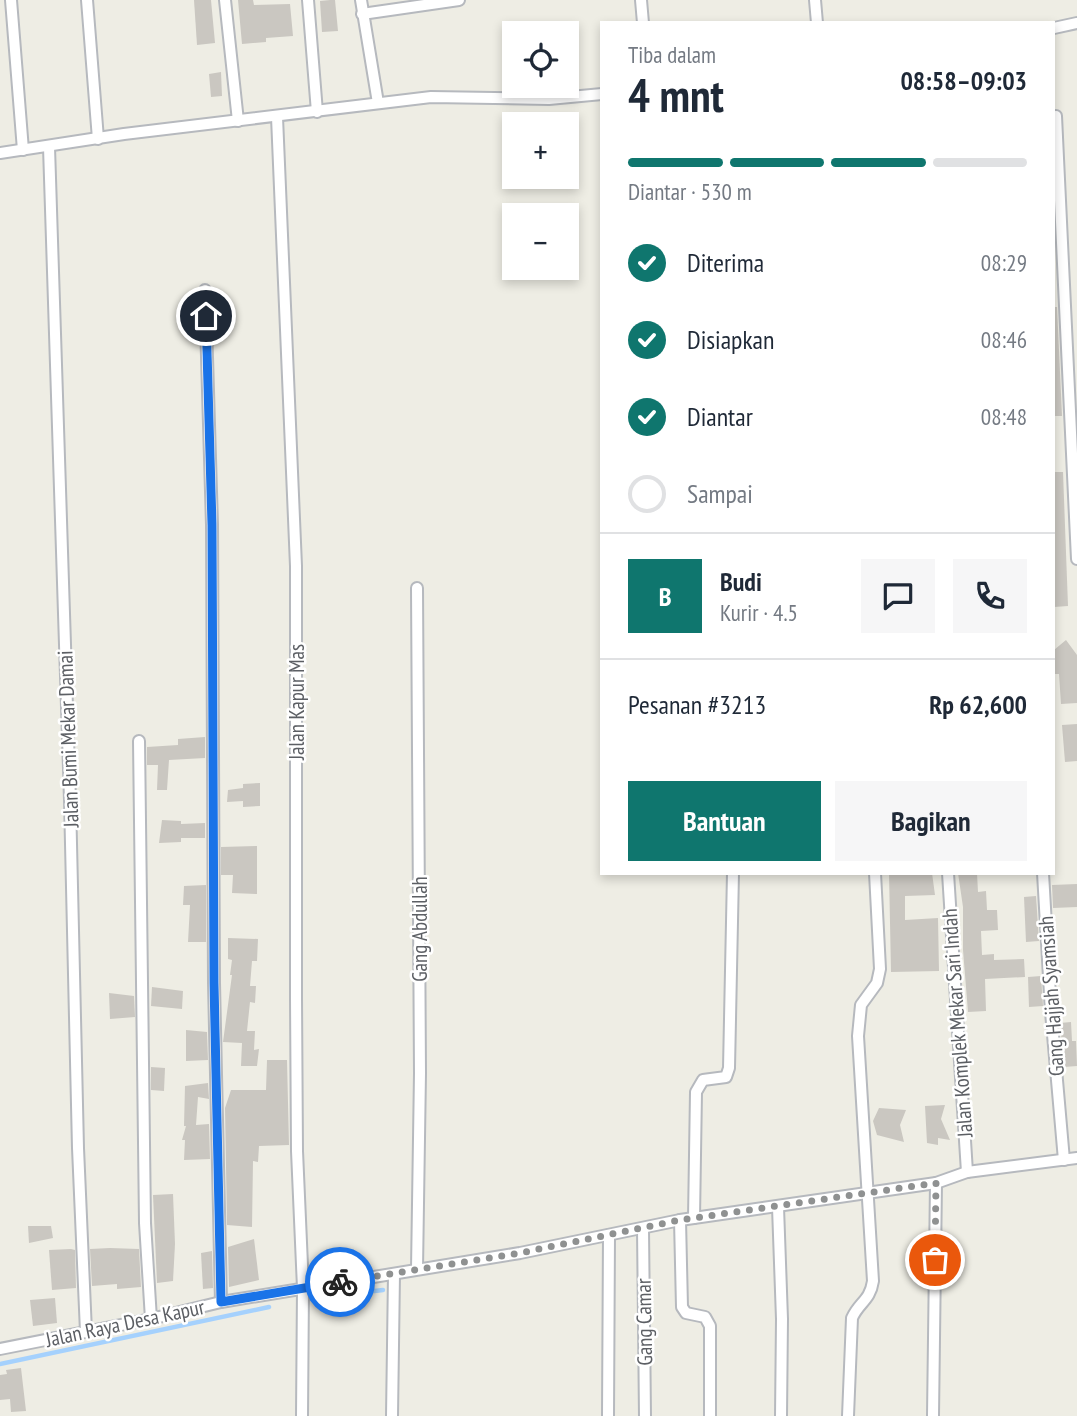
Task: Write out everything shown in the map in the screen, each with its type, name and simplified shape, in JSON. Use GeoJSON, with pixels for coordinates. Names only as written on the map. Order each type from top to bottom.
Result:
{"type":"FeatureCollection","features":[{"type":"Feature","properties":{"kind":"street"},"geometry":{"type":"LineString","coordinates":[[11,0],[23,150]]}},
{"type":"Feature","properties":{"kind":"street"},"geometry":{"type":"LineString","coordinates":[[87,0],[98,139]]}},
{"type":"Feature","properties":{"kind":"street"},"geometry":{"type":"LineString","coordinates":[[225,0],[238,121]]}},
{"type":"Feature","properties":{"kind":"street"},"geometry":{"type":"LineString","coordinates":[[308,0],[317,112]]}},
{"type":"Feature","properties":{"kind":"street"},"geometry":{"type":"LineString","coordinates":[[361,0],[378,103]]}},
{"type":"Feature","properties":{"kind":"street"},"geometry":{"type":"LineString","coordinates":[[362,14],[459,0]]}},
{"type":"Feature","properties":{"kind":"street"},"geometry":{"type":"LineString","coordinates":[[640,0],[643,21]]}},
{"type":"Feature","properties":{"kind":"street"},"geometry":{"type":"LineString","coordinates":[[815,0],[817,21]]}},
{"type":"Feature","properties":{"kind":"street"},"geometry":{"type":"LineString","coordinates":[[1055,28],[1077,23]]}},
{"type":"Feature","properties":{"kind":"street"},"geometry":{"type":"LineString","coordinates":[[0,153],[431,97],[549,99],[600,94]]}},
{"type":"Feature","properties":{"kind":"street"},"geometry":{"type":"LineString","coordinates":[[1056,116],[1077,559]]}},
{"type":"Feature","properties":{"kind":"street","name":"Jalan Kapur Mas"},"geometry":{"type":"LineString","coordinates":[[277,117],[289,349],[296,566],[297,1109],[303,1288],[302,1416]]}},
{"type":"Feature","properties":{"kind":"street","name":"Jalan Bumi Mekar Damai"},"geometry":{"type":"LineString","coordinates":[[49,147],[69,759],[78,1148],[86,1332]]}},
{"type":"Feature","properties":{"kind":"street"},"geometry":{"type":"LineString","coordinates":[[205,290],[212,525],[214,969],[221,1302]]}},
{"type":"Feature","properties":{"kind":"street","name":"Gang Abdullah"},"geometry":{"type":"LineString","coordinates":[[417,588],[417,1269]]}},
{"type":"Feature","properties":{"kind":"street"},"geometry":{"type":"LineString","coordinates":[[139,741],[145,1223],[151,1319]]}},
{"type":"Feature","properties":{"kind":"street"},"geometry":{"type":"LineString","coordinates":[[694,1218],[696,1092],[703,1080],[726,1077],[729,1068],[733,875]]}},
{"type":"Feature","properties":{"kind":"street"},"geometry":{"type":"LineString","coordinates":[[848,1416],[852,1318],[855,1311],[870,1297],[873,1281],[858,1036],[861,1005],[877,983],[880,969],[875,875]]}},
{"type":"Feature","properties":{"kind":"street","name":"Jalan Komplek Mekar Sari Indah"},"geometry":{"type":"LineString","coordinates":[[948,875],[967,1172]]}},
{"type":"Feature","properties":{"kind":"street","name":"Gang Hajjah Syamsiah"},"geometry":{"type":"LineString","coordinates":[[1043,875],[1051,1012],[1064,1160]]}},
{"type":"Feature","properties":{"kind":"street","name":"Jalan Raya Desa Kapur"},"geometry":{"type":"LineString","coordinates":[[0,1349],[221,1302],[394,1274],[680,1220],[936,1183],[967,1172],[1077,1158]]}},
{"type":"Feature","properties":{"kind":"street"},"geometry":{"type":"LineString","coordinates":[[933,1416],[936,1183]]}},
{"type":"Feature","properties":{"kind":"street"},"geometry":{"type":"LineString","coordinates":[[778,1207],[782,1319],[781,1416]]}},
{"type":"Feature","properties":{"kind":"street"},"geometry":{"type":"LineString","coordinates":[[680,1220],[682,1307],[689,1315],[705,1317],[710,1326],[710,1416]]}},
{"type":"Feature","properties":{"kind":"street","name":"Gang Camar"},"geometry":{"type":"LineString","coordinates":[[643,1229],[645,1416]]}},
{"type":"Feature","properties":{"kind":"street"},"geometry":{"type":"LineString","coordinates":[[608,1416],[609,1235]]}},
{"type":"Feature","properties":{"kind":"street"},"geometry":{"type":"LineString","coordinates":[[392,1416],[394,1274]]}},
{"type":"Feature","properties":{"kind":"building"},"geometry":{"type":"Polygon","coordinates":[[[194,0],[211,0],[215,43],[197,45],[194,0]]]}},
{"type":"Feature","properties":{"kind":"building"},"geometry":{"type":"Polygon","coordinates":[[[238,0],[253,0],[254,5],[290,4],[293,36],[266,38],[266,42],[242,44],[238,0]]]}},
{"type":"Feature","properties":{"kind":"building"},"geometry":{"type":"Polygon","coordinates":[[[335,0],[338,31],[322,32],[320,1],[335,0]]]}},
{"type":"Feature","properties":{"kind":"building"},"geometry":{"type":"Polygon","coordinates":[[[221,72],[222,96],[211,97],[209,74],[221,72]]]}},
{"type":"Feature","properties":{"kind":"building"},"geometry":{"type":"Polygon","coordinates":[[[1055,307],[1057,307],[1062,416],[1055,416],[1055,307]]]}},
{"type":"Feature","properties":{"kind":"building"},"geometry":{"type":"Polygon","coordinates":[[[1055,472],[1063,472],[1068,606],[1055,607],[1055,472]]]}},
{"type":"Feature","properties":{"kind":"building"},"geometry":{"type":"Polygon","coordinates":[[[1066,640],[1077,655],[1077,703],[1061,704],[1059,674],[1055,674],[1055,649],[1066,640]]]}},
{"type":"Feature","properties":{"kind":"building"},"geometry":{"type":"Polygon","coordinates":[[[1077,724],[1077,761],[1065,762],[1062,725],[1077,724]]]}},
{"type":"Feature","properties":{"kind":"building"},"geometry":{"type":"Polygon","coordinates":[[[205,737],[205,758],[169,760],[167,790],[157,790],[158,765],[147,765],[147,747],[178,745],[178,739],[205,737]]]}},
{"type":"Feature","properties":{"kind":"building"},"geometry":{"type":"Polygon","coordinates":[[[260,783],[260,806],[243,807],[243,801],[227,802],[228,790],[243,788],[243,784],[260,783]]]}},
{"type":"Feature","properties":{"kind":"building"},"geometry":{"type":"Polygon","coordinates":[[[162,820],[181,821],[181,824],[205,823],[205,838],[181,838],[181,842],[159,843],[162,820]]]}},
{"type":"Feature","properties":{"kind":"building"},"geometry":{"type":"Polygon","coordinates":[[[257,846],[257,894],[232,893],[233,875],[221,875],[221,847],[257,846]]]}},
{"type":"Feature","properties":{"kind":"building"},"geometry":{"type":"Polygon","coordinates":[[[889,875],[932,875],[935,895],[905,896],[905,920],[938,918],[939,971],[891,972],[889,875]]]}},
{"type":"Feature","properties":{"kind":"building"},"geometry":{"type":"Polygon","coordinates":[[[958,875],[977,875],[978,892],[986,891],[987,910],[997,910],[998,930],[981,931],[982,955],[994,954],[994,960],[1024,959],[1025,977],[985,979],[986,1011],[968,1012],[963,907],[958,875]]]}},
{"type":"Feature","properties":{"kind":"building"},"geometry":{"type":"Polygon","coordinates":[[[1077,884],[1077,907],[1053,908],[1052,885],[1077,884]]]}},
{"type":"Feature","properties":{"kind":"building"},"geometry":{"type":"Polygon","coordinates":[[[206,885],[206,942],[188,942],[190,905],[183,905],[184,886],[206,885]]]}},
{"type":"Feature","properties":{"kind":"building"},"geometry":{"type":"Polygon","coordinates":[[[1036,896],[1039,941],[1026,942],[1024,897],[1036,896]]]}},
{"type":"Feature","properties":{"kind":"building"},"geometry":{"type":"Polygon","coordinates":[[[228,938],[258,939],[257,961],[252,961],[250,986],[256,986],[255,1003],[250,1002],[247,1031],[255,1031],[254,1050],[259,1049],[257,1066],[241,1066],[242,1043],[223,1042],[232,975],[232,960],[228,959],[228,938]]]}},
{"type":"Feature","properties":{"kind":"building"},"geometry":{"type":"Polygon","coordinates":[[[1041,976],[1043,1006],[1029,1007],[1028,977],[1041,976]]]}},
{"type":"Feature","properties":{"kind":"building"},"geometry":{"type":"Polygon","coordinates":[[[152,987],[183,991],[182,1009],[151,1006],[152,987]]]}},
{"type":"Feature","properties":{"kind":"building"},"geometry":{"type":"Polygon","coordinates":[[[109,993],[134,996],[135,1017],[110,1019],[109,993]]]}},
{"type":"Feature","properties":{"kind":"building"},"geometry":{"type":"Polygon","coordinates":[[[1071,1022],[1072,1041],[1076,1041],[1077,1066],[1064,1067],[1060,1023],[1071,1022]]]}},
{"type":"Feature","properties":{"kind":"building"},"geometry":{"type":"Polygon","coordinates":[[[186,1030],[207,1032],[208,1060],[186,1061],[186,1030]]]}},
{"type":"Feature","properties":{"kind":"building"},"geometry":{"type":"Polygon","coordinates":[[[267,1060],[287,1060],[289,1145],[259,1146],[258,1162],[253,1161],[252,1227],[227,1225],[225,1108],[231,1090],[266,1090],[267,1060]]]}},
{"type":"Feature","properties":{"kind":"building"},"geometry":{"type":"Polygon","coordinates":[[[151,1067],[165,1068],[164,1091],[151,1090],[151,1067]]]}},
{"type":"Feature","properties":{"kind":"building"},"geometry":{"type":"Polygon","coordinates":[[[208,1083],[209,1099],[198,1097],[196,1125],[209,1124],[210,1159],[184,1160],[185,1140],[182,1140],[186,1126],[185,1086],[208,1083]]]}},
{"type":"Feature","properties":{"kind":"building"},"geometry":{"type":"Polygon","coordinates":[[[945,1105],[941,1119],[950,1140],[938,1138],[938,1145],[927,1143],[925,1106],[945,1105]]]}},
{"type":"Feature","properties":{"kind":"building"},"geometry":{"type":"Polygon","coordinates":[[[879,1108],[906,1110],[900,1125],[904,1142],[877,1135],[873,1121],[879,1108]]]}},
{"type":"Feature","properties":{"kind":"building"},"geometry":{"type":"Polygon","coordinates":[[[173,1194],[173,1281],[157,1283],[153,1195],[173,1194]]]}},
{"type":"Feature","properties":{"kind":"building"},"geometry":{"type":"Polygon","coordinates":[[[28,1226],[51,1226],[53,1238],[29,1243],[28,1226]]]}},
{"type":"Feature","properties":{"kind":"building"},"geometry":{"type":"Polygon","coordinates":[[[254,1239],[259,1280],[229,1287],[228,1247],[254,1239]]]}},
{"type":"Feature","properties":{"kind":"building"},"geometry":{"type":"Polygon","coordinates":[[[90,1249],[139,1249],[141,1287],[117,1289],[117,1284],[92,1286],[90,1249]]]}},
{"type":"Feature","properties":{"kind":"building"},"geometry":{"type":"Polygon","coordinates":[[[49,1250],[75,1250],[76,1288],[52,1290],[49,1250]]]}},
{"type":"Feature","properties":{"kind":"building"},"geometry":{"type":"Polygon","coordinates":[[[212,1251],[213,1288],[203,1289],[201,1253],[212,1251]]]}},
{"type":"Feature","properties":{"kind":"building"},"geometry":{"type":"Polygon","coordinates":[[[55,1298],[57,1323],[33,1326],[30,1300],[55,1298]]]}},
{"type":"Feature","properties":{"kind":"building"},"geometry":{"type":"Polygon","coordinates":[[[21,1368],[26,1411],[11,1412],[10,1399],[0,1400],[0,1375],[7,1374],[6,1370],[21,1368]]]}},
{"type":"Feature","properties":{"kind":"waterway"},"geometry":{"type":"LineString","coordinates":[[307,1299],[383,1290]]}},
{"type":"Feature","properties":{"kind":"waterway"},"geometry":{"type":"LineString","coordinates":[[0,1364],[269,1307]]}},
{"type":"Feature","properties":{"kind":"way so far"},"geometry":{"type":"LineString","coordinates":[[340,1282],[520,1253],[680,1220],[936,1183],[935,1260]]}},
{"type":"Feature","properties":{"kind":"route"},"geometry":{"type":"LineString","coordinates":[[206,316],[212,525],[214,983],[221,1302],[340,1282]]}}]}
